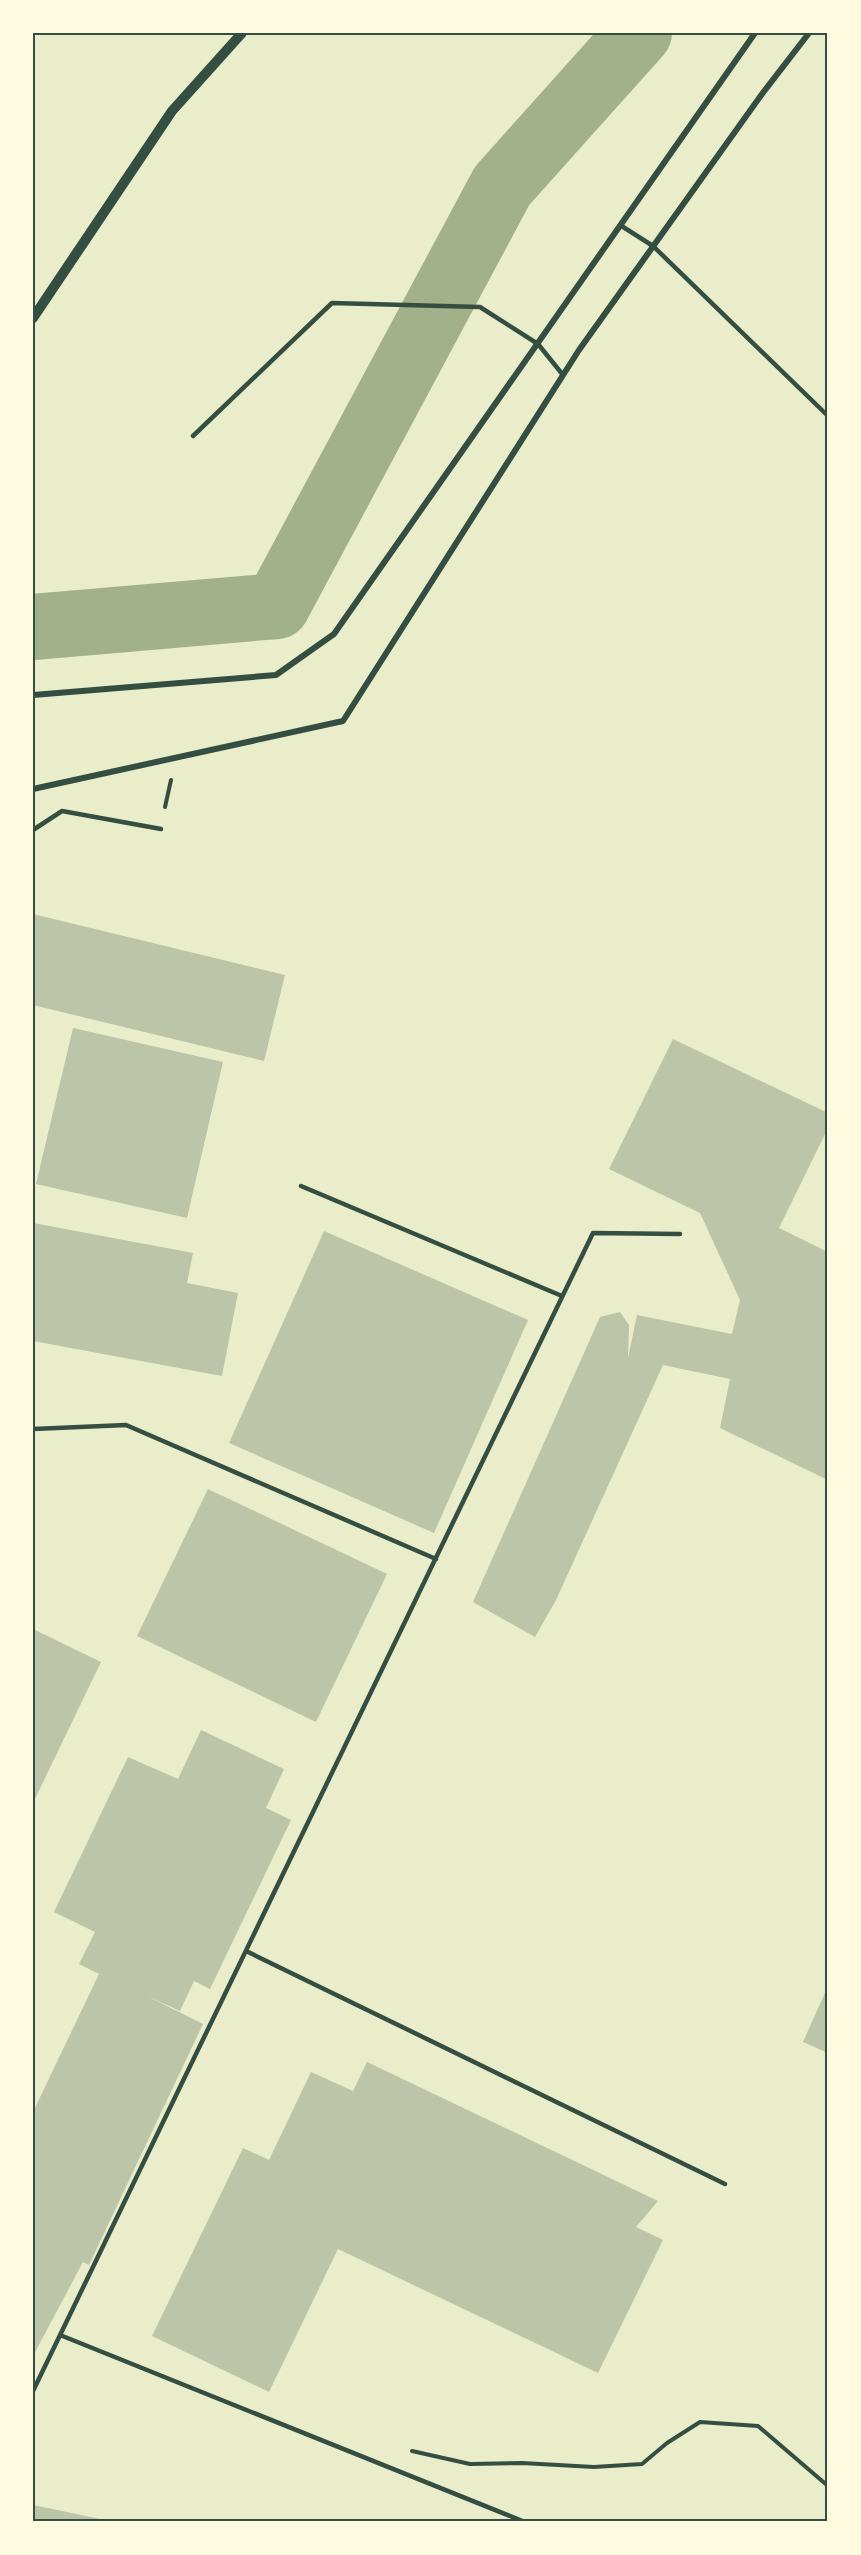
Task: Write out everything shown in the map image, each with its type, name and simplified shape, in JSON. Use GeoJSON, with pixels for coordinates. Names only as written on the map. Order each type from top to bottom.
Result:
{"type":"FeatureCollection","features":[{"type":"Feature","properties":{"kind":"street"},"geometry":{"type":"LineString","coordinates":[[33,318],[172,111],[242,33]]}},
{"type":"Feature","properties":{"kind":"street"},"geometry":{"type":"LineString","coordinates":[[33,695],[276,675],[334,634],[755,33]]}},
{"type":"Feature","properties":{"kind":"street"},"geometry":{"type":"LineString","coordinates":[[33,789],[343,720],[563,375],[762,94],[810,33]]}},
{"type":"Feature","properties":{"kind":"lane"},"geometry":{"type":"LineString","coordinates":[[620,225],[653,246],[828,416]]}},
{"type":"Feature","properties":{"kind":"lane"},"geometry":{"type":"LineString","coordinates":[[193,436],[332,303],[480,307],[538,344],[563,375]]}},
{"type":"Feature","properties":{"kind":"lane"},"geometry":{"type":"LineString","coordinates":[[33,830],[62,812],[161,829]]}},
{"type":"Feature","properties":{"kind":"lane"},"geometry":{"type":"LineString","coordinates":[[301,1186],[562,1296]]}},
{"type":"Feature","properties":{"kind":"lane"},"geometry":{"type":"LineString","coordinates":[[33,2391],[593,1233],[680,1234]]}},
{"type":"Feature","properties":{"kind":"lane"},"geometry":{"type":"LineString","coordinates":[[33,1429],[126,1425],[436,1559]]}},
{"type":"Feature","properties":{"kind":"lane"},"geometry":{"type":"LineString","coordinates":[[246,1951],[725,2184]]}},
{"type":"Feature","properties":{"kind":"lane"},"geometry":{"type":"LineString","coordinates":[[60,2335],[525,2522]]}},
{"type":"Feature","properties":{"kind":"path"},"geometry":{"type":"LineString","coordinates":[[161,829],[176,757]]}},
{"type":"Feature","properties":{"kind":"path"},"geometry":{"type":"LineString","coordinates":[[402,2449],[470,2464],[522,2463],[594,2467],[642,2464],[667,2443],[700,2422],[758,2426],[828,2486]]}},
{"type":"Feature","properties":{"kind":"building"},"geometry":{"type":"Polygon","coordinates":[[[33,914],[285,975],[264,1061],[33,1005],[33,914]]]}},
{"type":"Feature","properties":{"kind":"building"},"geometry":{"type":"Polygon","coordinates":[[[73,1028],[223,1062],[187,1218],[36,1184],[73,1028]]]}},
{"type":"Feature","properties":{"kind":"building"},"geometry":{"type":"Polygon","coordinates":[[[673,1039],[828,1113],[828,1128],[779,1228],[828,1252],[828,1480],[720,1428],[730,1379],[663,1365],[556,1600],[535,1637],[473,1602],[600,1317],[620,1312],[629,1325],[628,1358],[637,1315],[732,1334],[740,1300],[700,1213],[609,1169],[673,1039]]]}},
{"type":"Feature","properties":{"kind":"building"},"geometry":{"type":"Polygon","coordinates":[[[33,1223],[193,1253],[187,1283],[238,1293],[222,1376],[33,1341],[33,1223]]]}},
{"type":"Feature","properties":{"kind":"building"},"geometry":{"type":"Polygon","coordinates":[[[324,1231],[528,1320],[434,1533],[229,1443],[324,1231]]]}},
{"type":"Feature","properties":{"kind":"building"},"geometry":{"type":"Polygon","coordinates":[[[208,1489],[387,1574],[316,1722],[137,1636],[208,1489]]]}},
{"type":"Feature","properties":{"kind":"building"},"geometry":{"type":"Polygon","coordinates":[[[33,1629],[101,1662],[33,1803],[33,1629]]]}},
{"type":"Feature","properties":{"kind":"building"},"geometry":{"type":"Polygon","coordinates":[[[201,1730],[284,1769],[266,1808],[291,1820],[210,1989],[194,1981],[180,2011],[147,1996],[203,2024],[89,2265],[83,2262],[33,2356],[33,2112],[99,1974],[79,1964],[95,1932],[54,1912],[128,1757],[178,1779],[201,1730]]]}},
{"type":"Feature","properties":{"kind":"building"},"geometry":{"type":"Polygon","coordinates":[[[828,1986],[828,2053],[803,2042],[828,1986]]]}},
{"type":"Feature","properties":{"kind":"building"},"geometry":{"type":"Polygon","coordinates":[[[367,2062],[658,2201],[636,2227],[663,2240],[598,2373],[338,2249],[269,2392],[152,2336],[243,2148],[269,2160],[311,2072],[353,2091],[367,2062]]]}},
{"type":"Feature","properties":{"kind":"building"},"geometry":{"type":"Polygon","coordinates":[[[33,2505],[110,2521],[110,2522],[33,2522],[33,2505]]]}},
{"type":"Feature","properties":{"kind":"waterway"},"geometry":{"type":"LineString","coordinates":[[33,627],[277,606],[502,186],[639,33]]}}]}
